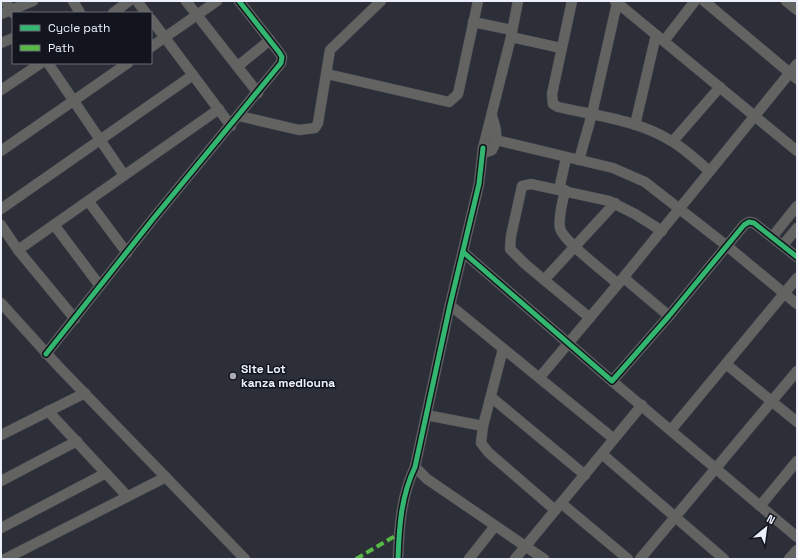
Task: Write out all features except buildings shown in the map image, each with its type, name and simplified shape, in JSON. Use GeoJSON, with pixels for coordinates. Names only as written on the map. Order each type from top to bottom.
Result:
{"type":"FeatureCollection","features":[{"type":"Feature","properties":{"kind":"street"},"geometry":{"type":"LineString","coordinates":[[6,1],[12,12]]}},
{"type":"Feature","properties":{"kind":"street"},"geometry":{"type":"LineString","coordinates":[[1,14],[12,12],[33,1]]}},
{"type":"Feature","properties":{"kind":"street"},"geometry":{"type":"LineString","coordinates":[[73,1],[79,12]]}},
{"type":"Feature","properties":{"kind":"street"},"geometry":{"type":"LineString","coordinates":[[114,12],[129,1]]}},
{"type":"Feature","properties":{"kind":"street"},"geometry":{"type":"LineString","coordinates":[[137,1],[145,12]]}},
{"type":"Feature","properties":{"kind":"street"},"geometry":{"type":"LineString","coordinates":[[186,1],[258,93]]}},
{"type":"Feature","properties":{"kind":"street"},"geometry":{"type":"LineString","coordinates":[[152,46],[217,1]]}},
{"type":"Feature","properties":{"kind":"street"},"geometry":{"type":"LineString","coordinates":[[46,354],[258,93],[282,61],[281,55],[239,1]]}},
{"type":"Feature","properties":{"kind":"street"},"geometry":{"type":"LineString","coordinates":[[239,116],[299,130],[315,128],[318,123],[330,50],[381,1]]}},
{"type":"Feature","properties":{"kind":"street"},"geometry":{"type":"LineString","coordinates":[[327,74],[449,102],[458,94],[478,1]]}},
{"type":"Feature","properties":{"kind":"street"},"geometry":{"type":"LineString","coordinates":[[398,559],[407,486],[415,468],[480,172],[493,134],[492,116],[512,34],[518,1]]}},
{"type":"Feature","properties":{"kind":"street"},"geometry":{"type":"LineString","coordinates":[[572,1],[552,94],[553,102],[558,107],[635,125],[673,141],[709,171]]}},
{"type":"Feature","properties":{"kind":"street"},"geometry":{"type":"LineString","coordinates":[[635,125],[660,38],[695,1]]}},
{"type":"Feature","properties":{"kind":"street"},"geometry":{"type":"LineString","coordinates":[[704,1],[793,76]]}},
{"type":"Feature","properties":{"kind":"street"},"geometry":{"type":"LineString","coordinates":[[786,1],[797,10]]}},
{"type":"Feature","properties":{"kind":"street"},"geometry":{"type":"LineString","coordinates":[[579,160],[592,114],[616,2],[797,151]]}},
{"type":"Feature","properties":{"kind":"street"},"geometry":{"type":"LineString","coordinates":[[152,20],[231,126]]}},
{"type":"Feature","properties":{"kind":"street"},"geometry":{"type":"LineString","coordinates":[[473,22],[561,48]]}},
{"type":"Feature","properties":{"kind":"street"},"geometry":{"type":"LineString","coordinates":[[1,43],[12,38]]}},
{"type":"Feature","properties":{"kind":"street"},"geometry":{"type":"LineString","coordinates":[[238,66],[270,40]]}},
{"type":"Feature","properties":{"kind":"street"},"geometry":{"type":"LineString","coordinates":[[1,90],[39,64]]}},
{"type":"Feature","properties":{"kind":"street"},"geometry":{"type":"LineString","coordinates":[[49,64],[124,176]]}},
{"type":"Feature","properties":{"kind":"street"},"geometry":{"type":"LineString","coordinates":[[1,151],[127,64]]}},
{"type":"Feature","properties":{"kind":"street"},"geometry":{"type":"LineString","coordinates":[[540,377],[570,343],[755,116],[793,76],[797,64]]}},
{"type":"Feature","properties":{"kind":"street"},"geometry":{"type":"LineString","coordinates":[[1,209],[193,74]]}},
{"type":"Feature","properties":{"kind":"street"},"geometry":{"type":"LineString","coordinates":[[673,141],[720,87]]}},
{"type":"Feature","properties":{"kind":"street"},"geometry":{"type":"LineString","coordinates":[[18,250],[55,226],[219,109]]}},
{"type":"Feature","properties":{"kind":"street"},"geometry":{"type":"LineString","coordinates":[[493,134],[566,158],[613,168],[636,177],[654,187],[797,304]]}},
{"type":"Feature","properties":{"kind":"street"},"geometry":{"type":"LineString","coordinates":[[566,158],[562,190],[560,227],[563,235],[574,246],[669,316]]}},
{"type":"Feature","properties":{"kind":"street"},"geometry":{"type":"LineString","coordinates":[[590,318],[544,280],[511,250],[510,240],[522,186],[531,184],[615,203],[662,231]]}},
{"type":"Feature","properties":{"kind":"street"},"geometry":{"type":"LineString","coordinates":[[89,202],[127,253]]}},
{"type":"Feature","properties":{"kind":"street"},"geometry":{"type":"LineString","coordinates":[[544,280],[615,203]]}},
{"type":"Feature","properties":{"kind":"street"},"geometry":{"type":"LineString","coordinates":[[773,236],[797,206]]}},
{"type":"Feature","properties":{"kind":"street"},"geometry":{"type":"LineString","coordinates":[[612,381],[669,316],[744,225],[749,222],[754,222],[797,257]]}},
{"type":"Feature","properties":{"kind":"street"},"geometry":{"type":"LineString","coordinates":[[1,224],[18,250],[74,319]]}},
{"type":"Feature","properties":{"kind":"street"},"geometry":{"type":"LineString","coordinates":[[55,226],[100,286]]}},
{"type":"Feature","properties":{"kind":"street"},"geometry":{"type":"LineString","coordinates":[[783,245],[797,228]]}},
{"type":"Feature","properties":{"kind":"street"},"geometry":{"type":"LineString","coordinates":[[463,252],[570,343],[612,381],[797,537]]}},
{"type":"Feature","properties":{"kind":"street"},"geometry":{"type":"LineString","coordinates":[[671,430],[797,278]]}},
{"type":"Feature","properties":{"kind":"street"},"geometry":{"type":"LineString","coordinates":[[1,302],[46,354],[245,559]]}},
{"type":"Feature","properties":{"kind":"street"},"geometry":{"type":"LineString","coordinates":[[450,305],[614,439]]}},
{"type":"Feature","properties":{"kind":"street"},"geometry":{"type":"LineString","coordinates":[[503,348],[480,440],[483,446],[558,507],[628,559]]}},
{"type":"Feature","properties":{"kind":"street"},"geometry":{"type":"LineString","coordinates":[[726,364],[797,422]]}},
{"type":"Feature","properties":{"kind":"street"},"geometry":{"type":"LineString","coordinates":[[640,559],[717,469],[797,371]]}},
{"type":"Feature","properties":{"kind":"street"},"geometry":{"type":"LineString","coordinates":[[1,435],[85,393]]}},
{"type":"Feature","properties":{"kind":"street"},"geometry":{"type":"LineString","coordinates":[[491,397],[585,475]]}},
{"type":"Feature","properties":{"kind":"street"},"geometry":{"type":"LineString","coordinates":[[515,559],[642,406]]}},
{"type":"Feature","properties":{"kind":"street"},"geometry":{"type":"LineString","coordinates":[[48,411],[127,496]]}},
{"type":"Feature","properties":{"kind":"street"},"geometry":{"type":"LineString","coordinates":[[426,415],[483,426]]}},
{"type":"Feature","properties":{"kind":"street"},"geometry":{"type":"LineString","coordinates":[[1,481],[77,441]]}},
{"type":"Feature","properties":{"kind":"street"},"geometry":{"type":"LineString","coordinates":[[602,454],[724,559]]}},
{"type":"Feature","properties":{"kind":"street"},"geometry":{"type":"LineString","coordinates":[[760,506],[797,461]]}},
{"type":"Feature","properties":{"kind":"street"},"geometry":{"type":"LineString","coordinates":[[415,468],[427,479],[544,559]]}},
{"type":"Feature","properties":{"kind":"street"},"geometry":{"type":"LineString","coordinates":[[1,528],[106,473]]}},
{"type":"Feature","properties":{"kind":"street"},"geometry":{"type":"LineString","coordinates":[[5,559],[166,477]]}},
{"type":"Feature","properties":{"kind":"street"},"geometry":{"type":"LineString","coordinates":[[469,559],[494,526]]}},
{"type":"Feature","properties":{"kind":"street"},"geometry":{"type":"LineString","coordinates":[[790,559],[797,550]]}},
{"type":"Feature","properties":{"kind":"marked path"},"geometry":{"type":"LineString","coordinates":[[356,559],[400,533]]}},
{"type":"Feature","properties":{"kind":"cycle path"},"geometry":{"type":"LineString","coordinates":[[46,354],[153,219],[281,63],[282,57],[279,52],[239,1]]}},
{"type":"Feature","properties":{"kind":"cycle path"},"geometry":{"type":"LineString","coordinates":[[398,559],[400,524],[404,501],[410,478],[415,467],[450,305],[479,184],[483,148]]}},
{"type":"Feature","properties":{"kind":"cycle path"},"geometry":{"type":"LineString","coordinates":[[463,252],[612,381],[669,316],[744,225],[749,222],[754,223],[797,257]]}},
{"type":"Feature","properties":{"kind":"place","name":"Site Lot kanza mediouna"},"geometry":{"type":"Point","coordinates":[233,376]}}]}
